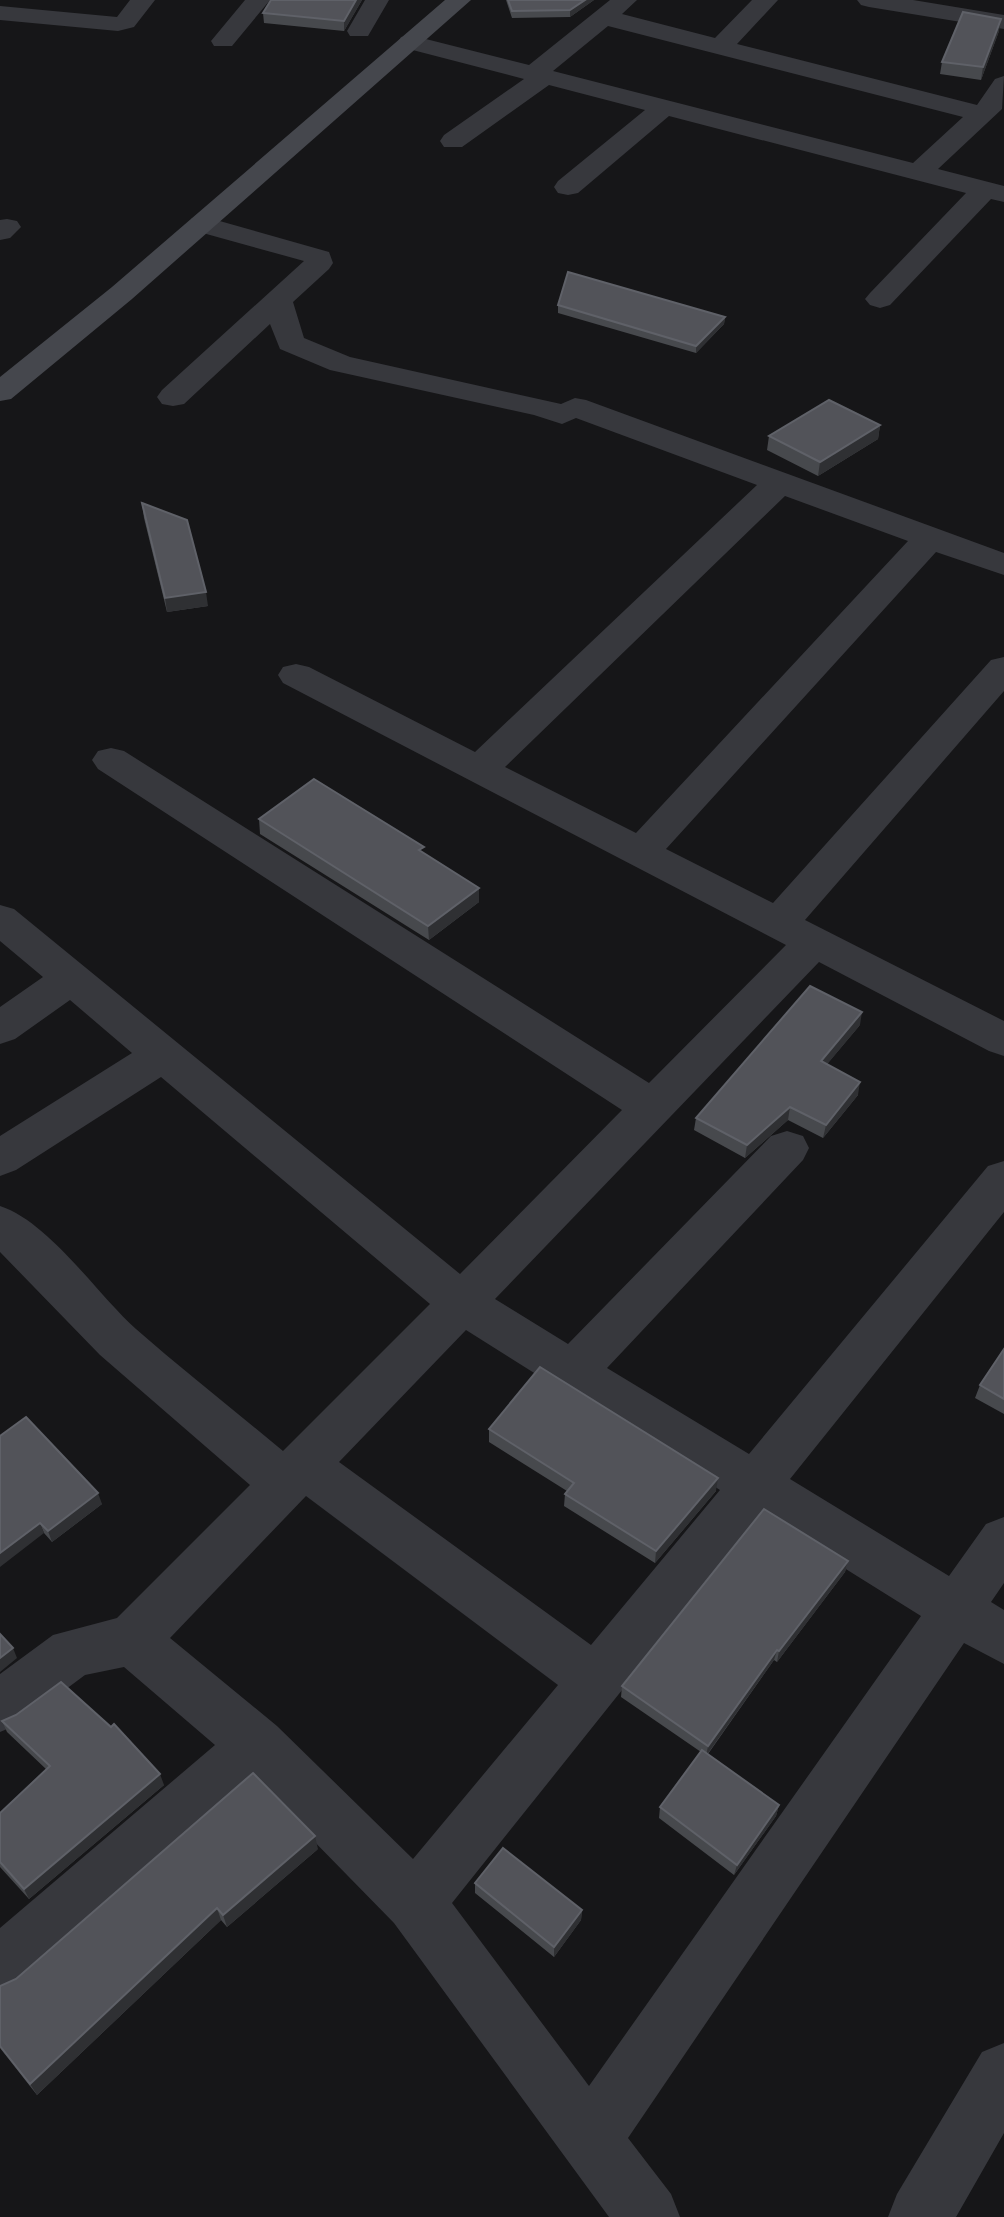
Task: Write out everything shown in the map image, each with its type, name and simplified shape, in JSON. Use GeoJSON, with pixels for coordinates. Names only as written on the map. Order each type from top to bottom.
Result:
{"type":"FeatureCollection","features":[{"type":"Feature","properties":{"kind":"street"},"geometry":{"type":"LineString","coordinates":[[0,13],[118,24],[125,22],[143,0]]}},
{"type":"Feature","properties":{"kind":"street"},"geometry":{"type":"LineString","coordinates":[[223,41],[258,0]]}},
{"type":"Feature","properties":{"kind":"street"},"geometry":{"type":"LineString","coordinates":[[359,31],[377,0]]}},
{"type":"Feature","properties":{"kind":"street"},"geometry":{"type":"LineString","coordinates":[[0,392],[202,224],[459,0]]}},
{"type":"Feature","properties":{"kind":"street"},"geometry":{"type":"LineString","coordinates":[[453,141],[538,75],[625,0]]}},
{"type":"Feature","properties":{"kind":"street"},"geometry":{"type":"LineString","coordinates":[[720,47],[766,0]]}},
{"type":"Feature","properties":{"kind":"street"},"geometry":{"type":"LineString","coordinates":[[869,0],[1004,22]]}},
{"type":"Feature","properties":{"kind":"street"},"geometry":{"type":"LineString","coordinates":[[604,17],[982,114]]}},
{"type":"Feature","properties":{"kind":"street"},"geometry":{"type":"LineString","coordinates":[[410,42],[994,192]]}},
{"type":"Feature","properties":{"kind":"street"},"geometry":{"type":"LineString","coordinates":[[920,171],[993,104],[1004,84]]}},
{"type":"Feature","properties":{"kind":"street"},"geometry":{"type":"LineString","coordinates":[[568,187],[664,107]]}},
{"type":"Feature","properties":{"kind":"street"},"geometry":{"type":"LineString","coordinates":[[880,299],[994,192]]}},
{"type":"Feature","properties":{"kind":"street"},"geometry":{"type":"LineString","coordinates":[[173,397],[319,263],[319,258],[202,224]]}},
{"type":"Feature","properties":{"kind":"street"},"geometry":{"type":"LineString","coordinates":[[278,301],[291,343],[341,364],[569,411],[780,482],[1004,565]]}},
{"type":"Feature","properties":{"kind":"street"},"geometry":{"type":"LineString","coordinates":[[478,771],[780,482]]}},
{"type":"Feature","properties":{"kind":"street"},"geometry":{"type":"LineString","coordinates":[[640,853],[930,538]]}},
{"type":"Feature","properties":{"kind":"street"},"geometry":{"type":"LineString","coordinates":[[0,1706],[72,1653],[132,1640],[653,1108],[796,933],[1004,668]]}},
{"type":"Feature","properties":{"kind":"street"},"geometry":{"type":"LineString","coordinates":[[296,675],[1004,1040]]}},
{"type":"Feature","properties":{"kind":"street"},"geometry":{"type":"LineString","coordinates":[[111,760],[653,1108]]}},
{"type":"Feature","properties":{"kind":"street"},"geometry":{"type":"LineString","coordinates":[[0,919],[463,1304],[1004,1639]]}},
{"type":"Feature","properties":{"kind":"street"},"geometry":{"type":"LineString","coordinates":[[0,1028],[72,978]]}},
{"type":"Feature","properties":{"kind":"street"},"geometry":{"type":"LineString","coordinates":[[0,1158],[163,1054]]}},
{"type":"Feature","properties":{"kind":"street"},"geometry":{"type":"LineString","coordinates":[[573,1371],[787,1148]]}},
{"type":"Feature","properties":{"kind":"street"},"geometry":{"type":"LineString","coordinates":[[415,1902],[1004,1179]]}},
{"type":"Feature","properties":{"kind":"street"},"geometry":{"type":"LineString","coordinates":[[0,1224],[37,1257],[117,1341],[294,1474],[596,1681]]}},
{"type":"Feature","properties":{"kind":"street"},"geometry":{"type":"LineString","coordinates":[[590,2139],[1004,1540]]}},
{"type":"Feature","properties":{"kind":"street"},"geometry":{"type":"LineString","coordinates":[[132,1640],[257,1745],[415,1902],[648,2217]]}},
{"type":"Feature","properties":{"kind":"street"},"geometry":{"type":"LineString","coordinates":[[0,1967],[257,1745]]}},
{"type":"Feature","properties":{"kind":"street"},"geometry":{"type":"LineString","coordinates":[[920,2217],[1004,2074]]}},
{"type":"Feature","properties":{"kind":"building"},"geometry":{"type":"Polygon","coordinates":[[[271,0],[356,0],[344,21],[263,13],[271,0]]]}},
{"type":"Feature","properties":{"kind":"building"},"geometry":{"type":"Polygon","coordinates":[[[508,0],[585,0],[570,10],[512,11],[508,0]]]}},
{"type":"Feature","properties":{"kind":"building"},"geometry":{"type":"Polygon","coordinates":[[[963,12],[1001,19],[983,67],[942,62],[963,12]]]}},
{"type":"Feature","properties":{"kind":"building"},"geometry":{"type":"Polygon","coordinates":[[[568,272],[725,317],[696,346],[558,305],[568,272]]]}},
{"type":"Feature","properties":{"kind":"building"},"geometry":{"type":"Polygon","coordinates":[[[829,400],[880,425],[820,462],[769,436],[829,400]]]}},
{"type":"Feature","properties":{"kind":"building"},"geometry":{"type":"Polygon","coordinates":[[[142,503],[187,520],[206,592],[165,598],[142,503]]]}},
{"type":"Feature","properties":{"kind":"building"},"geometry":{"type":"Polygon","coordinates":[[[314,779],[424,847],[419,850],[479,888],[428,926],[259,819],[314,779]]]}},
{"type":"Feature","properties":{"kind":"building"},"geometry":{"type":"Polygon","coordinates":[[[810,986],[862,1012],[821,1061],[860,1082],[826,1125],[790,1107],[747,1145],[696,1118],[810,986]]]}},
{"type":"Feature","properties":{"kind":"building"},"geometry":{"type":"Polygon","coordinates":[[[1004,1349],[1004,1399],[980,1385],[1004,1349]]]}},
{"type":"Feature","properties":{"kind":"building"},"geometry":{"type":"Polygon","coordinates":[[[540,1367],[718,1478],[656,1551],[565,1494],[574,1483],[489,1429],[540,1367]]]}},
{"type":"Feature","properties":{"kind":"building"},"geometry":{"type":"Polygon","coordinates":[[[26,1417],[98,1493],[48,1531],[40,1523],[0,1553],[0,1436],[26,1417]]]}},
{"type":"Feature","properties":{"kind":"building"},"geometry":{"type":"Polygon","coordinates":[[[764,1509],[848,1561],[777,1650],[708,1746],[622,1686],[764,1509]]]}},
{"type":"Feature","properties":{"kind":"building"},"geometry":{"type":"Polygon","coordinates":[[[0,1634],[13,1648],[0,1658],[0,1634]]]}},
{"type":"Feature","properties":{"kind":"building"},"geometry":{"type":"Polygon","coordinates":[[[61,1682],[111,1727],[114,1724],[160,1774],[24,1889],[0,1862],[0,1813],[50,1766],[2,1721],[16,1715],[61,1682]]]}},
{"type":"Feature","properties":{"kind":"building"},"geometry":{"type":"Polygon","coordinates":[[[702,1750],[779,1805],[737,1865],[660,1807],[702,1750]]]}},
{"type":"Feature","properties":{"kind":"building"},"geometry":{"type":"Polygon","coordinates":[[[253,1773],[315,1836],[223,1915],[217,1908],[30,2084],[0,2046],[0,1986],[16,1979],[253,1773]]]}},
{"type":"Feature","properties":{"kind":"building"},"geometry":{"type":"Polygon","coordinates":[[[503,1848],[582,1910],[554,1947],[475,1883],[503,1848]]]}}]}
